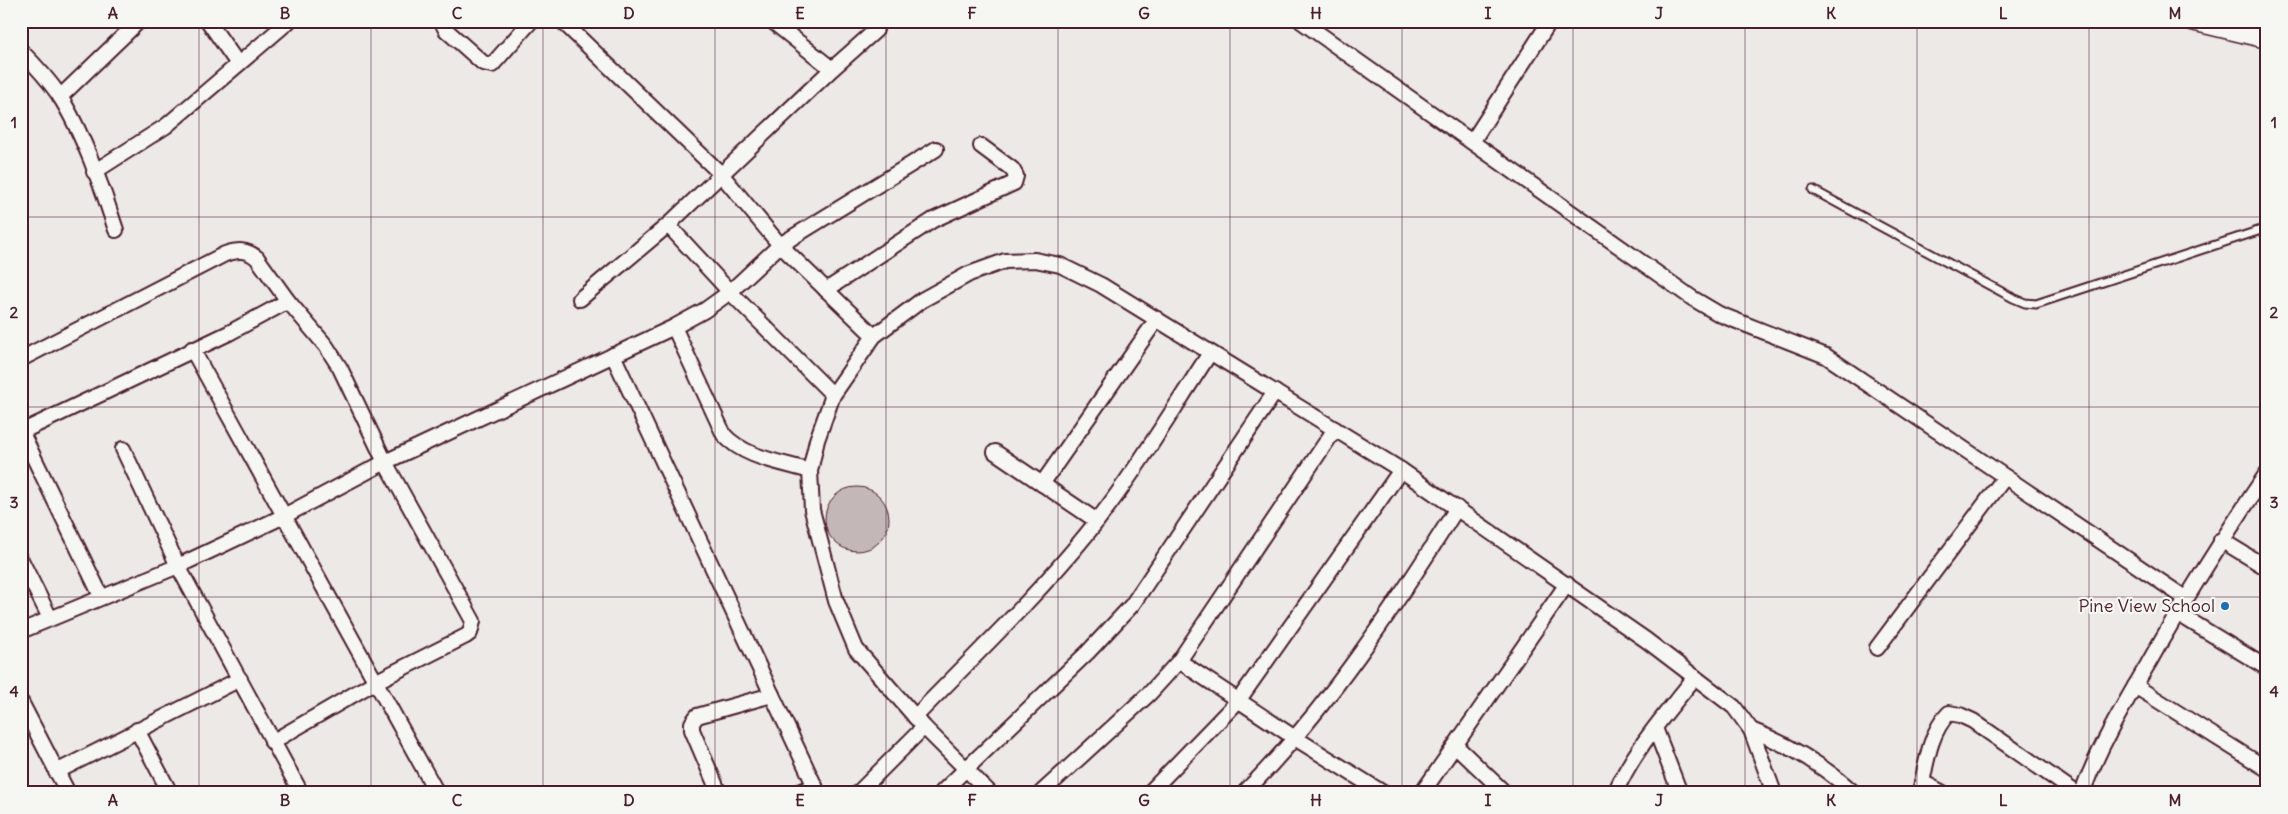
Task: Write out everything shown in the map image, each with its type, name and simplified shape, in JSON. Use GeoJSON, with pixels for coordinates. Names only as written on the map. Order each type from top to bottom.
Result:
{"type":"FeatureCollection","features":[{"type":"Feature","properties":{"kind":"street"},"geometry":{"type":"LineString","coordinates":[[60,97],[139,21]]}},
{"type":"Feature","properties":{"kind":"street"},"geometry":{"type":"LineString","coordinates":[[208,21],[238,64]]}},
{"type":"Feature","properties":{"kind":"street"},"geometry":{"type":"LineString","coordinates":[[94,172],[166,126],[289,21]]}},
{"type":"Feature","properties":{"kind":"street"},"geometry":{"type":"LineString","coordinates":[[444,21],[443,27],[452,36],[483,63],[492,65],[531,21]]}},
{"type":"Feature","properties":{"kind":"street"},"geometry":{"type":"LineString","coordinates":[[562,21],[720,174],[780,245],[874,336]]}},
{"type":"Feature","properties":{"kind":"street"},"geometry":{"type":"LineString","coordinates":[[772,21],[832,68]]}},
{"type":"Feature","properties":{"kind":"street"},"geometry":{"type":"LineString","coordinates":[[1301,21],[1692,298],[1719,314],[1826,356],[2185,598]]}},
{"type":"Feature","properties":{"kind":"street"},"geometry":{"type":"LineString","coordinates":[[1317,33],[1325,21]]}},
{"type":"Feature","properties":{"kind":"street"},"geometry":{"type":"LineString","coordinates":[[1472,142],[1550,21]]}},
{"type":"Feature","properties":{"kind":"street"},"geometry":{"type":"LineString","coordinates":[[2192,21],[2267,39]]}},
{"type":"Feature","properties":{"kind":"street"},"geometry":{"type":"LineString","coordinates":[[580,298],[668,225],[832,68],[876,30]]}},
{"type":"Feature","properties":{"kind":"street"},"geometry":{"type":"LineString","coordinates":[[21,51],[44,75],[60,97],[94,172],[116,230]]}},
{"type":"Feature","properties":{"kind":"street"},"geometry":{"type":"LineString","coordinates":[[826,290],[933,220],[1014,183],[1016,176],[1012,169],[981,146]]}},
{"type":"Feature","properties":{"kind":"street"},"geometry":{"type":"LineString","coordinates":[[21,631],[101,596],[178,566],[284,516],[385,462],[674,327],[705,310],[730,292],[780,245],[936,149]]}},
{"type":"Feature","properties":{"kind":"street"},"geometry":{"type":"LineString","coordinates":[[668,225],[730,292],[833,396]]}},
{"type":"Feature","properties":{"kind":"street"},"geometry":{"type":"LineString","coordinates":[[21,359],[225,254],[239,250],[251,253],[257,258],[288,301],[326,346],[340,368],[385,462],[473,621],[470,632],[466,636],[375,682],[272,742]]}},
{"type":"Feature","properties":{"kind":"street"},"geometry":{"type":"LineString","coordinates":[[990,793],[919,722],[856,648],[836,602],[812,510],[810,471],[816,440],[833,396],[874,336],[922,300],[969,274],[1005,261],[1035,260],[1060,265],[1101,285],[1157,319],[1401,470],[1568,584],[1734,707],[1751,730],[1774,793]]}},
{"type":"Feature","properties":{"kind":"street"},"geometry":{"type":"LineString","coordinates":[[101,596],[21,431],[229,333],[288,301]]}},
{"type":"Feature","properties":{"kind":"street"},"geometry":{"type":"LineString","coordinates":[[1042,484],[1157,319]]}},
{"type":"Feature","properties":{"kind":"street"},"geometry":{"type":"LineString","coordinates":[[674,327],[724,435],[732,443],[747,452],[810,471]]}},
{"type":"Feature","properties":{"kind":"street"},"geometry":{"type":"LineString","coordinates":[[192,349],[437,793]]}},
{"type":"Feature","properties":{"kind":"street"},"geometry":{"type":"LineString","coordinates":[[858,793],[919,722],[1056,571],[1097,521],[1138,464],[1210,353]]}},
{"type":"Feature","properties":{"kind":"street"},"geometry":{"type":"LineString","coordinates":[[613,355],[817,789],[797,793]]}},
{"type":"Feature","properties":{"kind":"street"},"geometry":{"type":"LineString","coordinates":[[940,793],[1088,652],[1132,605],[1274,392]]}},
{"type":"Feature","properties":{"kind":"street"},"geometry":{"type":"LineString","coordinates":[[1041,793],[1150,693],[1180,661],[1335,429]]}},
{"type":"Feature","properties":{"kind":"street"},"geometry":{"type":"LineString","coordinates":[[123,449],[178,566],[301,793]]}},
{"type":"Feature","properties":{"kind":"street"},"geometry":{"type":"LineString","coordinates":[[995,452],[1097,521]]}},
{"type":"Feature","properties":{"kind":"street"},"geometry":{"type":"LineString","coordinates":[[1149,793],[1238,701],[1401,470]]}},
{"type":"Feature","properties":{"kind":"street"},"geometry":{"type":"LineString","coordinates":[[2082,793],[2095,759],[2185,598],[2221,540],[2267,473]]}},
{"type":"Feature","properties":{"kind":"street"},"geometry":{"type":"LineString","coordinates":[[1877,648],[2005,476]]}},
{"type":"Feature","properties":{"kind":"street"},"geometry":{"type":"LineString","coordinates":[[1244,793],[1295,738],[1391,609],[1457,508]]}},
{"type":"Feature","properties":{"kind":"street"},"geometry":{"type":"LineString","coordinates":[[2221,540],[2267,568]]}},
{"type":"Feature","properties":{"kind":"street"},"geometry":{"type":"LineString","coordinates":[[21,560],[50,618]]}},
{"type":"Feature","properties":{"kind":"street"},"geometry":{"type":"LineString","coordinates":[[1422,793],[1568,584]]}},
{"type":"Feature","properties":{"kind":"street"},"geometry":{"type":"LineString","coordinates":[[2177,612],[2267,668]]}},
{"type":"Feature","properties":{"kind":"street"},"geometry":{"type":"LineString","coordinates":[[1180,661],[1238,701],[1383,793]]}},
{"type":"Feature","properties":{"kind":"street"},"geometry":{"type":"LineString","coordinates":[[1616,793],[1624,773],[1655,728],[1695,677]]}},
{"type":"Feature","properties":{"kind":"street"},"geometry":{"type":"LineString","coordinates":[[56,772],[240,679]]}},
{"type":"Feature","properties":{"kind":"street"},"geometry":{"type":"LineString","coordinates":[[2135,686],[2267,769]]}},
{"type":"Feature","properties":{"kind":"street"},"geometry":{"type":"LineString","coordinates":[[719,793],[692,730],[692,723],[697,716],[772,695]]}},
{"type":"Feature","properties":{"kind":"street"},"geometry":{"type":"LineString","coordinates":[[21,702],[68,793]]}},
{"type":"Feature","properties":{"kind":"street"},"geometry":{"type":"LineString","coordinates":[[1943,793],[1921,787],[1935,732],[1940,722],[1950,713],[1973,721],[2076,793]]}},
{"type":"Feature","properties":{"kind":"street"},"geometry":{"type":"LineString","coordinates":[[1655,728],[1680,793]]}},
{"type":"Feature","properties":{"kind":"street"},"geometry":{"type":"LineString","coordinates":[[137,730],[170,793]]}},
{"type":"Feature","properties":{"kind":"street"},"geometry":{"type":"LineString","coordinates":[[1751,730],[1776,740],[1815,762],[1854,793]]}},
{"type":"Feature","properties":{"kind":"street"},"geometry":{"type":"LineString","coordinates":[[1456,746],[1505,793]]}},
{"type":"Feature","properties":{"kind":"lane"},"geometry":{"type":"LineString","coordinates":[[1813,190],[2013,298],[2025,303],[2036,304],[2267,228]]}},
{"type":"Feature","properties":{"kind":"building"},"geometry":{"type":"Polygon","coordinates":[[[857,487],[875,493],[883,501],[889,519],[883,537],[875,545],[857,551],[839,545],[831,537],[825,519],[831,501],[839,493],[857,487]]]}},
{"type":"Feature","properties":{"kind":"place","name":"Pine View School"},"geometry":{"type":"Point","coordinates":[2225,606]}}]}
